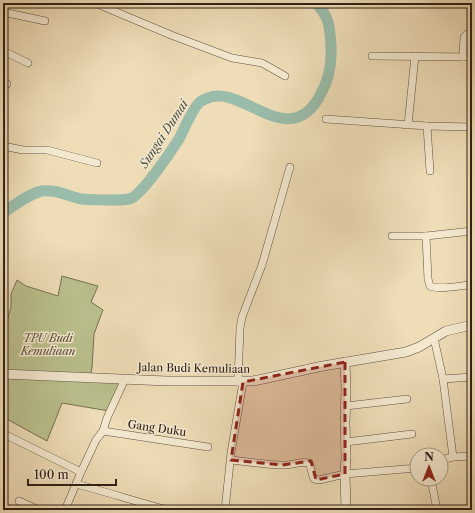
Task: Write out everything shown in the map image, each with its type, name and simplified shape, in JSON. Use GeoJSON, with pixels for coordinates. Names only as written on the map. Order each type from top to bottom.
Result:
{"type":"FeatureCollection","features":[{"type":"Feature","properties":{"kind":"street"},"geometry":{"type":"LineString","coordinates":[[95,3],[232,58],[262,63],[285,76]]}},
{"type":"Feature","properties":{"kind":"street"},"geometry":{"type":"LineString","coordinates":[[3,12],[45,21]]}},
{"type":"Feature","properties":{"kind":"street"},"geometry":{"type":"LineString","coordinates":[[463,57],[464,37],[467,34],[472,35]]}},
{"type":"Feature","properties":{"kind":"street"},"geometry":{"type":"LineString","coordinates":[[3,51],[28,63]]}},
{"type":"Feature","properties":{"kind":"street"},"geometry":{"type":"LineString","coordinates":[[372,56],[472,57]]}},
{"type":"Feature","properties":{"kind":"street"},"geometry":{"type":"LineString","coordinates":[[408,125],[415,56]]}},
{"type":"Feature","properties":{"kind":"street"},"geometry":{"type":"LineString","coordinates":[[326,118],[408,125],[472,127]]}},
{"type":"Feature","properties":{"kind":"street"},"geometry":{"type":"LineString","coordinates":[[427,126],[430,171]]}},
{"type":"Feature","properties":{"kind":"street"},"geometry":{"type":"LineString","coordinates":[[3,146],[23,150],[47,150],[97,163]]}},
{"type":"Feature","properties":{"kind":"street"},"geometry":{"type":"LineString","coordinates":[[225,510],[241,382],[240,328],[242,317],[262,264],[290,167]]}},
{"type":"Feature","properties":{"kind":"street"},"geometry":{"type":"LineString","coordinates":[[392,236],[426,236],[472,231]]}},
{"type":"Feature","properties":{"kind":"street"},"geometry":{"type":"LineString","coordinates":[[426,236],[428,279],[430,286],[438,288],[469,285]]}},
{"type":"Feature","properties":{"kind":"street","name":"Jalan Budi Kemuliaan"},"geometry":{"type":"LineString","coordinates":[[3,374],[241,382],[265,380],[345,362],[406,352],[419,347],[446,331],[472,325]]}},
{"type":"Feature","properties":{"kind":"street"},"geometry":{"type":"LineString","coordinates":[[434,338],[443,379],[453,457]]}},
{"type":"Feature","properties":{"kind":"street"},"geometry":{"type":"LineString","coordinates":[[345,362],[346,406],[344,424],[346,442],[346,510]]}},
{"type":"Feature","properties":{"kind":"street"},"geometry":{"type":"LineString","coordinates":[[443,379],[472,377]]}},
{"type":"Feature","properties":{"kind":"street"},"geometry":{"type":"LineString","coordinates":[[65,510],[96,440],[103,431],[107,418],[125,379]]}},
{"type":"Feature","properties":{"kind":"street"},"geometry":{"type":"LineString","coordinates":[[346,406],[407,399]]}},
{"type":"Feature","properties":{"kind":"street","name":"Gang Duku"},"geometry":{"type":"LineString","coordinates":[[103,431],[208,447]]}},
{"type":"Feature","properties":{"kind":"street"},"geometry":{"type":"LineString","coordinates":[[346,442],[412,434]]}},
{"type":"Feature","properties":{"kind":"street"},"geometry":{"type":"LineString","coordinates":[[6,435],[81,472]]}},
{"type":"Feature","properties":{"kind":"street"},"geometry":{"type":"LineString","coordinates":[[449,458],[472,456]]}},
{"type":"Feature","properties":{"kind":"street"},"geometry":{"type":"LineString","coordinates":[[231,460],[282,465],[294,465],[305,462],[309,463],[311,466],[313,477],[316,480],[345,474],[409,469]]}},
{"type":"Feature","properties":{"kind":"street"},"geometry":{"type":"LineString","coordinates":[[76,484],[168,510]]}},
{"type":"Feature","properties":{"kind":"street"},"geometry":{"type":"LineString","coordinates":[[432,487],[436,510]]}},
{"type":"Feature","properties":{"kind":"street"},"geometry":{"type":"LineString","coordinates":[[19,501],[39,510]]}},
{"type":"Feature","properties":{"kind":"highlighted area"},"geometry":{"type":"Polygon","coordinates":[[[345,362],[345,474],[316,480],[311,461],[282,465],[231,460],[243,382],[345,362]]]}},
{"type":"Feature","properties":{"kind":"green space","name":"TPU Budi Kemuliaan"},"geometry":{"type":"Polygon","coordinates":[[[62,276],[98,286],[91,302],[103,310],[94,334],[90,377],[122,379],[109,411],[62,403],[47,441],[3,417],[3,335],[11,307],[11,294],[17,280],[26,286],[58,296],[62,276]]]}},
{"type":"Feature","properties":{"kind":"waterway","name":"Sungai Dumai"},"geometry":{"type":"LineString","coordinates":[[3,213],[27,197],[42,191],[57,192],[81,199],[126,200],[132,198],[144,187],[164,162],[179,139],[198,104],[208,98],[221,96],[235,99],[278,117],[292,118],[306,113],[321,93],[329,74],[331,61],[330,29],[327,18],[316,3]]}}]}
